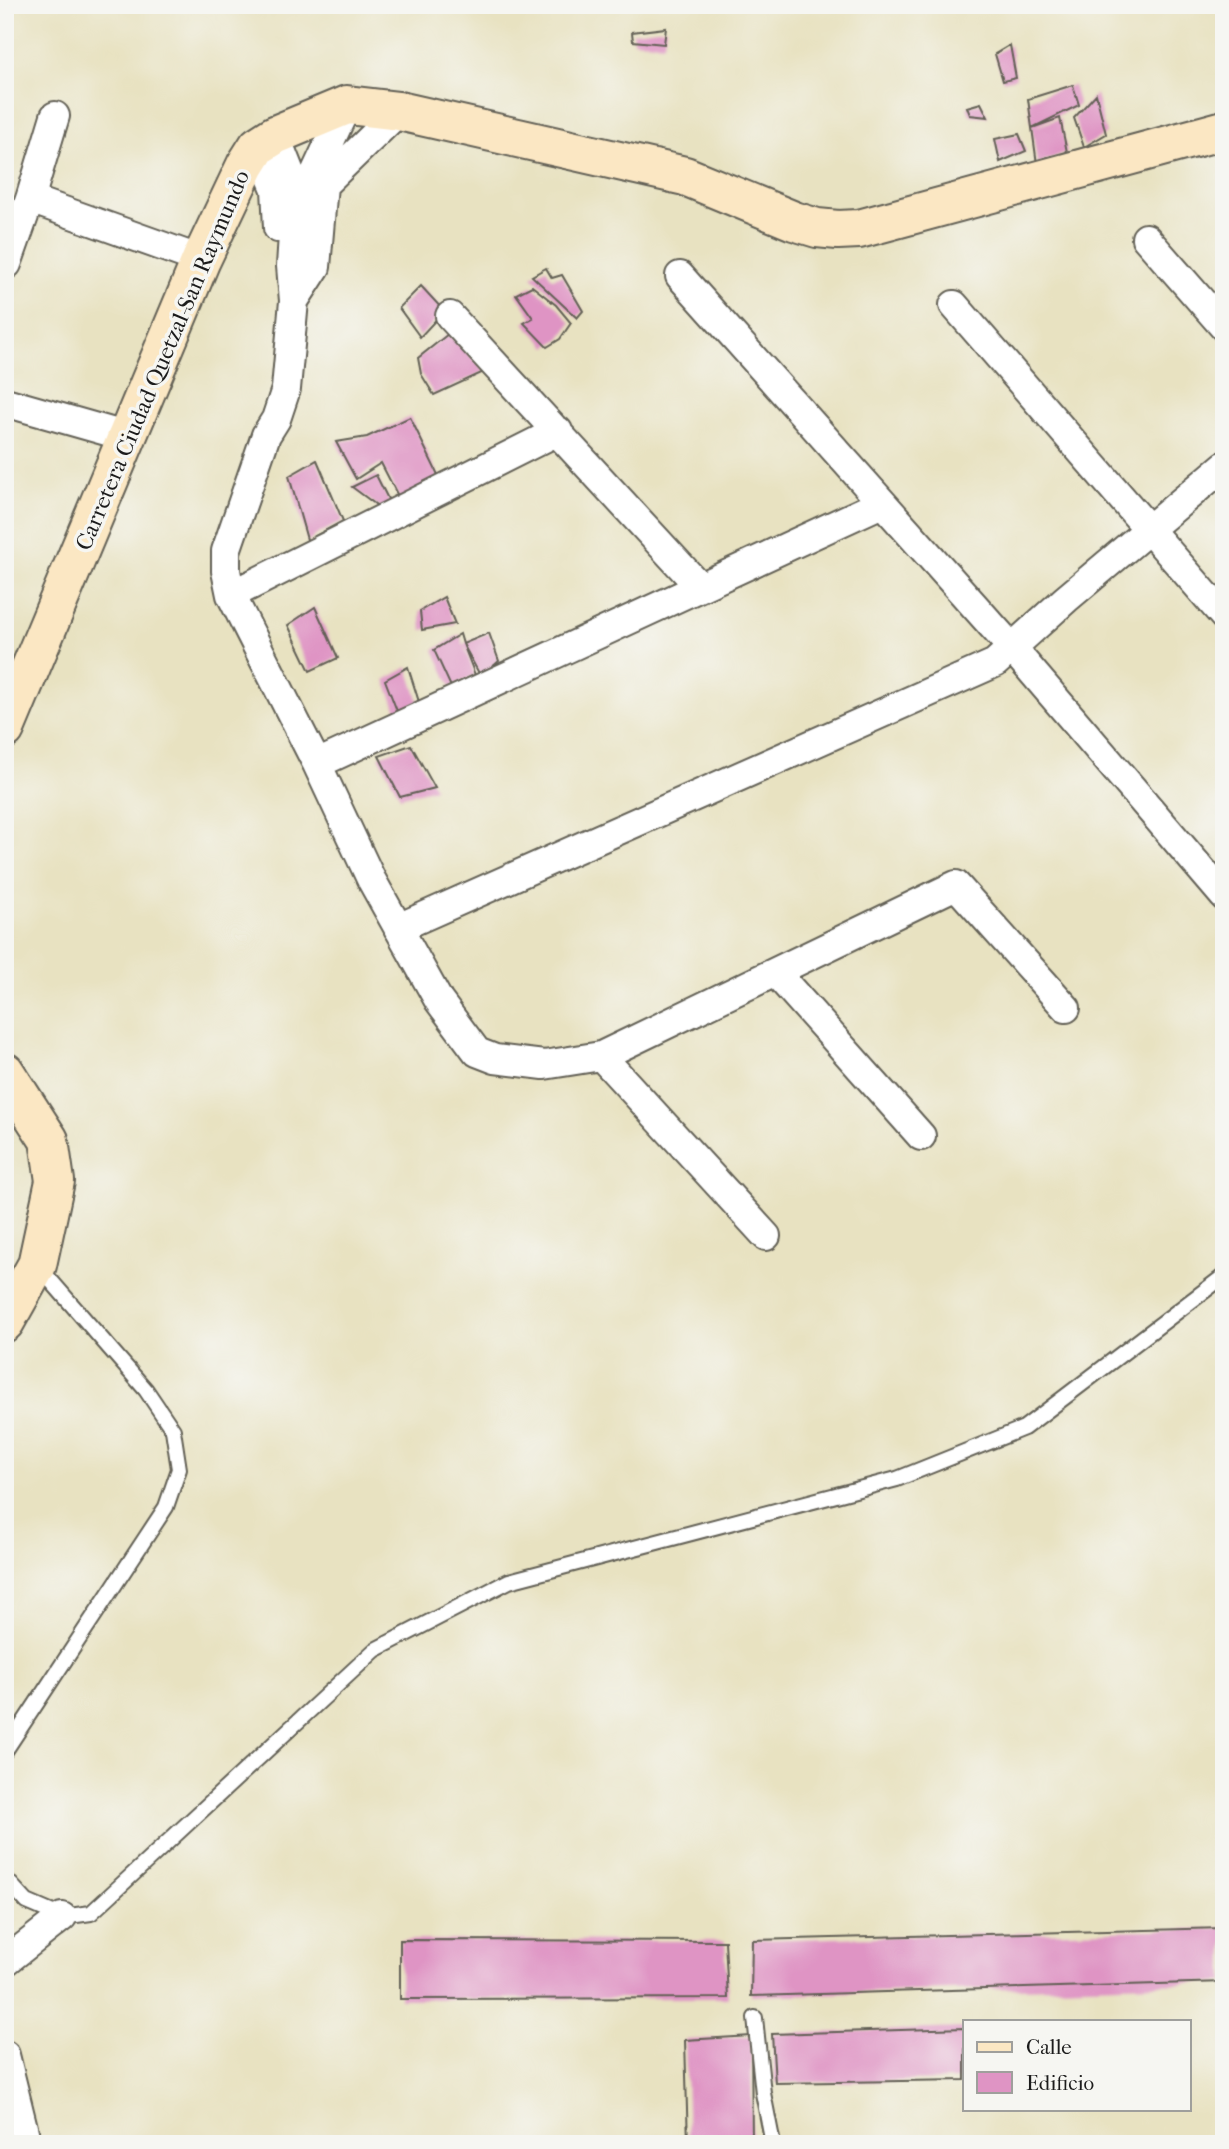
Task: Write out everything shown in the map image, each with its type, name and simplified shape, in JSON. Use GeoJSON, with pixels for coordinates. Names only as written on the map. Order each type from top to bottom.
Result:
{"type":"FeatureCollection","features":[{"type":"Feature","properties":{"kind":"main road"},"geometry":{"type":"LineString","coordinates":[[266,141],[347,105],[399,111],[685,176],[794,221],[838,230],[859,229],[1224,130]]}},
{"type":"Feature","properties":{"kind":"main road","name":"Carretera Ciudad Quetzal-San Raymundo"},"geometry":{"type":"LineString","coordinates":[[5,729],[201,260],[246,165],[266,141]]}},
{"type":"Feature","properties":{"kind":"main road"},"geometry":{"type":"LineString","coordinates":[[5,1072],[49,1140],[55,1181],[37,1265],[5,1322]]}},
{"type":"Feature","properties":{"kind":"street"},"geometry":{"type":"LineString","coordinates":[[347,105],[310,182],[308,267],[293,301],[286,388],[276,419],[265,435],[226,551],[226,571],[231,595],[317,764],[371,879],[439,1002],[477,1052],[495,1059],[544,1065],[601,1056],[957,885],[1066,1008]]}},
{"type":"Feature","properties":{"kind":"street"},"geometry":{"type":"LineString","coordinates":[[293,301],[316,267],[323,185],[399,111]]}},
{"type":"Feature","properties":{"kind":"street"},"geometry":{"type":"LineString","coordinates":[[7,264],[30,200],[55,116]]}},
{"type":"Feature","properties":{"kind":"street"},"geometry":{"type":"LineString","coordinates":[[266,141],[276,189],[278,265],[293,301]]}},
{"type":"Feature","properties":{"kind":"street"},"geometry":{"type":"LineString","coordinates":[[30,200],[201,260]]}},
{"type":"Feature","properties":{"kind":"street"},"geometry":{"type":"LineString","coordinates":[[1146,238],[1224,327]]}},
{"type":"Feature","properties":{"kind":"street"},"geometry":{"type":"LineString","coordinates":[[680,276],[1012,648],[1224,896]]}},
{"type":"Feature","properties":{"kind":"street"},"geometry":{"type":"LineString","coordinates":[[954,305],[1224,617]]}},
{"type":"Feature","properties":{"kind":"street"},"geometry":{"type":"LineString","coordinates":[[450,316],[700,587]]}},
{"type":"Feature","properties":{"kind":"street"},"geometry":{"type":"LineString","coordinates":[[5,402],[128,437]]}},
{"type":"Feature","properties":{"kind":"street"},"geometry":{"type":"LineString","coordinates":[[231,595],[558,431]]}},
{"type":"Feature","properties":{"kind":"street"},"geometry":{"type":"LineString","coordinates":[[398,928],[995,663],[1224,466]]}},
{"type":"Feature","properties":{"kind":"street"},"geometry":{"type":"LineString","coordinates":[[317,764],[882,503]]}},
{"type":"Feature","properties":{"kind":"street"},"geometry":{"type":"LineString","coordinates":[[776,973],[922,1136]]}},
{"type":"Feature","properties":{"kind":"street"},"geometry":{"type":"LineString","coordinates":[[601,1056],[766,1236]]}},
{"type":"Feature","properties":{"kind":"street"},"geometry":{"type":"LineString","coordinates":[[5,1962],[62,1917]]}},
{"type":"Feature","properties":{"kind":"street"},"geometry":{"type":"LineString","coordinates":[[5,2055],[27,2144]]}},
{"type":"Feature","properties":{"kind":"lane"},"geometry":{"type":"LineString","coordinates":[[5,1751],[166,1507],[178,1469],[173,1430],[146,1390],[37,1265]]}},
{"type":"Feature","properties":{"kind":"lane"},"geometry":{"type":"LineString","coordinates":[[5,1878],[27,1902],[62,1917],[91,1913],[375,1650],[509,1581],[897,1479],[1024,1428],[1224,1276]]}},
{"type":"Feature","properties":{"kind":"lane"},"geometry":{"type":"LineString","coordinates":[[755,2018],[763,2093],[773,2144]]}},
{"type":"Feature","properties":{"kind":"building"},"geometry":{"type":"Polygon","coordinates":[[[666,28],[664,44],[633,41],[632,32],[666,28]]]}},
{"type":"Feature","properties":{"kind":"building"},"geometry":{"type":"Polygon","coordinates":[[[1010,45],[1016,78],[1003,81],[995,54],[1010,45]]]}},
{"type":"Feature","properties":{"kind":"building"},"geometry":{"type":"Polygon","coordinates":[[[1073,85],[1079,105],[1032,128],[1028,99],[1073,85]]]}},
{"type":"Feature","properties":{"kind":"building"},"geometry":{"type":"Polygon","coordinates":[[[1096,94],[1106,134],[1084,147],[1074,118],[1096,94]]]}},
{"type":"Feature","properties":{"kind":"building"},"geometry":{"type":"Polygon","coordinates":[[[981,103],[988,117],[970,115],[967,107],[981,103]]]}},
{"type":"Feature","properties":{"kind":"building"},"geometry":{"type":"Polygon","coordinates":[[[1060,118],[1067,152],[1037,164],[1032,128],[1060,118]]]}},
{"type":"Feature","properties":{"kind":"building"},"geometry":{"type":"Polygon","coordinates":[[[1019,134],[1026,151],[1000,162],[995,139],[1019,134]]]}},
{"type":"Feature","properties":{"kind":"building"},"geometry":{"type":"Polygon","coordinates":[[[546,268],[552,278],[562,275],[583,311],[577,318],[532,276],[546,268]]]}},
{"type":"Feature","properties":{"kind":"building"},"geometry":{"type":"Polygon","coordinates":[[[421,286],[444,311],[420,337],[399,308],[421,286]]]}},
{"type":"Feature","properties":{"kind":"building"},"geometry":{"type":"Polygon","coordinates":[[[532,286],[556,305],[571,323],[560,339],[547,347],[524,323],[533,318],[516,294],[532,286]]]}},
{"type":"Feature","properties":{"kind":"building"},"geometry":{"type":"Polygon","coordinates":[[[448,334],[486,371],[434,395],[421,374],[418,358],[448,334]]]}},
{"type":"Feature","properties":{"kind":"building"},"geometry":{"type":"Polygon","coordinates":[[[410,417],[441,481],[400,500],[381,463],[356,479],[336,442],[367,437],[410,417]]]}},
{"type":"Feature","properties":{"kind":"building"},"geometry":{"type":"Polygon","coordinates":[[[317,460],[343,521],[315,536],[308,543],[289,476],[317,460]]]}},
{"type":"Feature","properties":{"kind":"building"},"geometry":{"type":"Polygon","coordinates":[[[376,475],[391,505],[383,510],[352,487],[376,475]]]}},
{"type":"Feature","properties":{"kind":"building"},"geometry":{"type":"Polygon","coordinates":[[[444,597],[455,624],[422,630],[420,611],[444,597]]]}},
{"type":"Feature","properties":{"kind":"building"},"geometry":{"type":"Polygon","coordinates":[[[315,607],[338,658],[310,671],[288,625],[315,607]]]}},
{"type":"Feature","properties":{"kind":"building"},"geometry":{"type":"Polygon","coordinates":[[[489,633],[499,661],[481,677],[463,644],[489,633]]]}},
{"type":"Feature","properties":{"kind":"building"},"geometry":{"type":"Polygon","coordinates":[[[460,634],[475,675],[451,687],[434,650],[460,634]]]}},
{"type":"Feature","properties":{"kind":"building"},"geometry":{"type":"Polygon","coordinates":[[[408,667],[419,702],[397,711],[385,680],[408,667]]]}},
{"type":"Feature","properties":{"kind":"building"},"geometry":{"type":"Polygon","coordinates":[[[411,745],[435,788],[400,797],[379,756],[411,745]]]}},
{"type":"Feature","properties":{"kind":"building"},"geometry":{"type":"Polygon","coordinates":[[[1224,1928],[1224,1982],[751,1996],[752,1940],[1224,1928]]]}},
{"type":"Feature","properties":{"kind":"building"},"geometry":{"type":"Polygon","coordinates":[[[400,1940],[725,1941],[728,1998],[400,1999],[400,1940]]]}},
{"type":"Feature","properties":{"kind":"building"},"geometry":{"type":"Polygon","coordinates":[[[963,2028],[963,2080],[775,2083],[772,2034],[963,2028]]]}},
{"type":"Feature","properties":{"kind":"building"},"geometry":{"type":"Polygon","coordinates":[[[751,2036],[752,2144],[688,2144],[685,2040],[751,2036]]]}}]}
